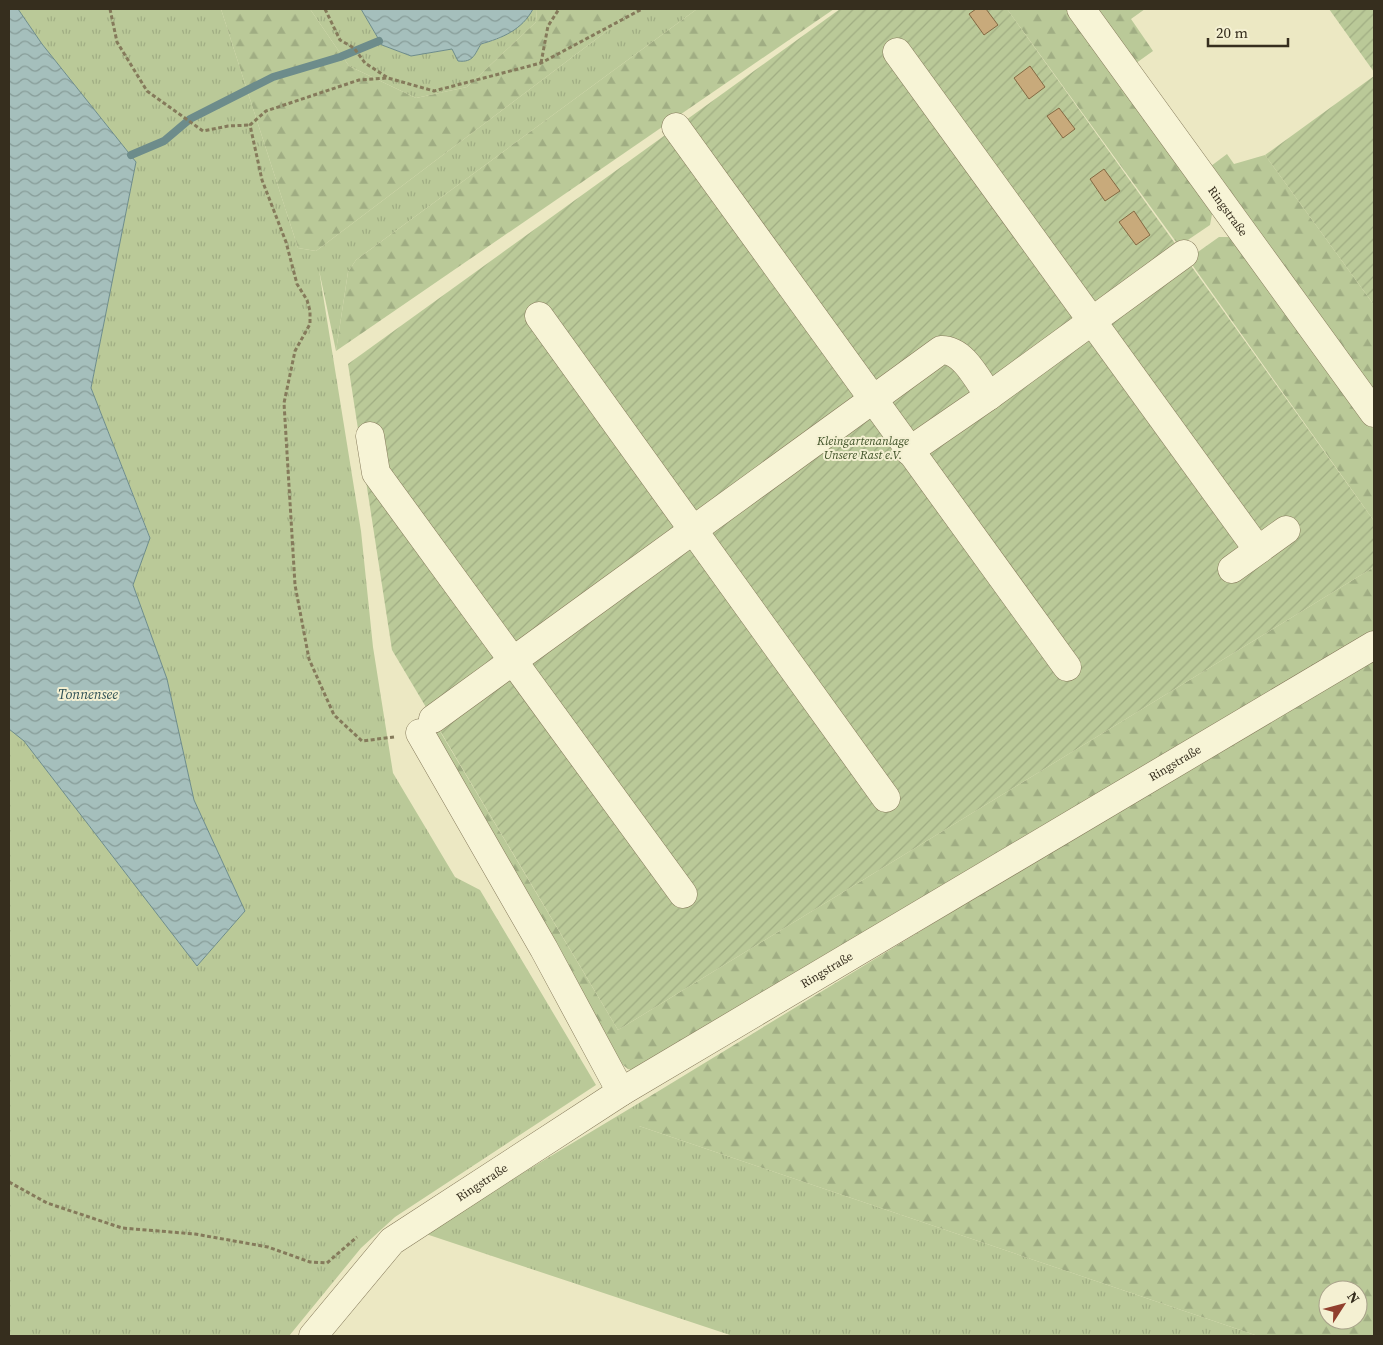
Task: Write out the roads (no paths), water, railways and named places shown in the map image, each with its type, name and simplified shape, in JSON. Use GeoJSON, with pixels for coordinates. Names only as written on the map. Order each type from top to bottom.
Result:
{"type":"FeatureCollection","features":[{"type":"Feature","properties":{"kind":"street","name":"Ringstraße"},"geometry":{"type":"LineString","coordinates":[[1081,9],[1374,413]]}},
{"type":"Feature","properties":{"kind":"street"},"geometry":{"type":"LineString","coordinates":[[897,52],[1258,550]]}},
{"type":"Feature","properties":{"kind":"street"},"geometry":{"type":"LineString","coordinates":[[676,127],[1067,667]]}},
{"type":"Feature","properties":{"kind":"street"},"geometry":{"type":"LineString","coordinates":[[909,451],[989,396],[1184,254]]}},
{"type":"Feature","properties":{"kind":"street"},"geometry":{"type":"LineString","coordinates":[[539,316],[886,798]]}},
{"type":"Feature","properties":{"kind":"street"},"geometry":{"type":"LineString","coordinates":[[621,1092],[426,726],[941,350],[949,350],[958,354],[989,396]]}},
{"type":"Feature","properties":{"kind":"street"},"geometry":{"type":"LineString","coordinates":[[370,436],[376,472],[683,894]]}},
{"type":"Feature","properties":{"kind":"street"},"geometry":{"type":"LineString","coordinates":[[1232,569],[1286,530]]}},
{"type":"Feature","properties":{"kind":"street","name":"Ringstraße"},"geometry":{"type":"LineString","coordinates":[[313,1336],[392,1241],[621,1092],[1374,644]]}},
{"type":"Feature","properties":{"kind":"water","name":"Tonnensee"},"geometry":{"type":"Polygon","coordinates":[[[9,9],[18,9],[42,44],[136,162],[91,388],[150,538],[133,585],[167,679],[194,800],[245,911],[197,966],[24,741],[9,729],[9,9]]]}},
{"type":"Feature","properties":{"kind":"water"},"geometry":{"type":"Polygon","coordinates":[[[361,9],[533,9],[517,28],[504,36],[481,44],[471,59],[458,61],[452,49],[411,56],[382,45],[361,9]]]}},
{"type":"Feature","properties":{"kind":"waterway"},"geometry":{"type":"LineString","coordinates":[[131,155],[164,141],[190,119],[273,77],[340,57],[379,41]]}},
{"type":"Feature","properties":{"kind":"park label","name":"Kleingartenanlage Unsere Rast e.V."},"geometry":{"type":"Point","coordinates":[863,448]}}]}
